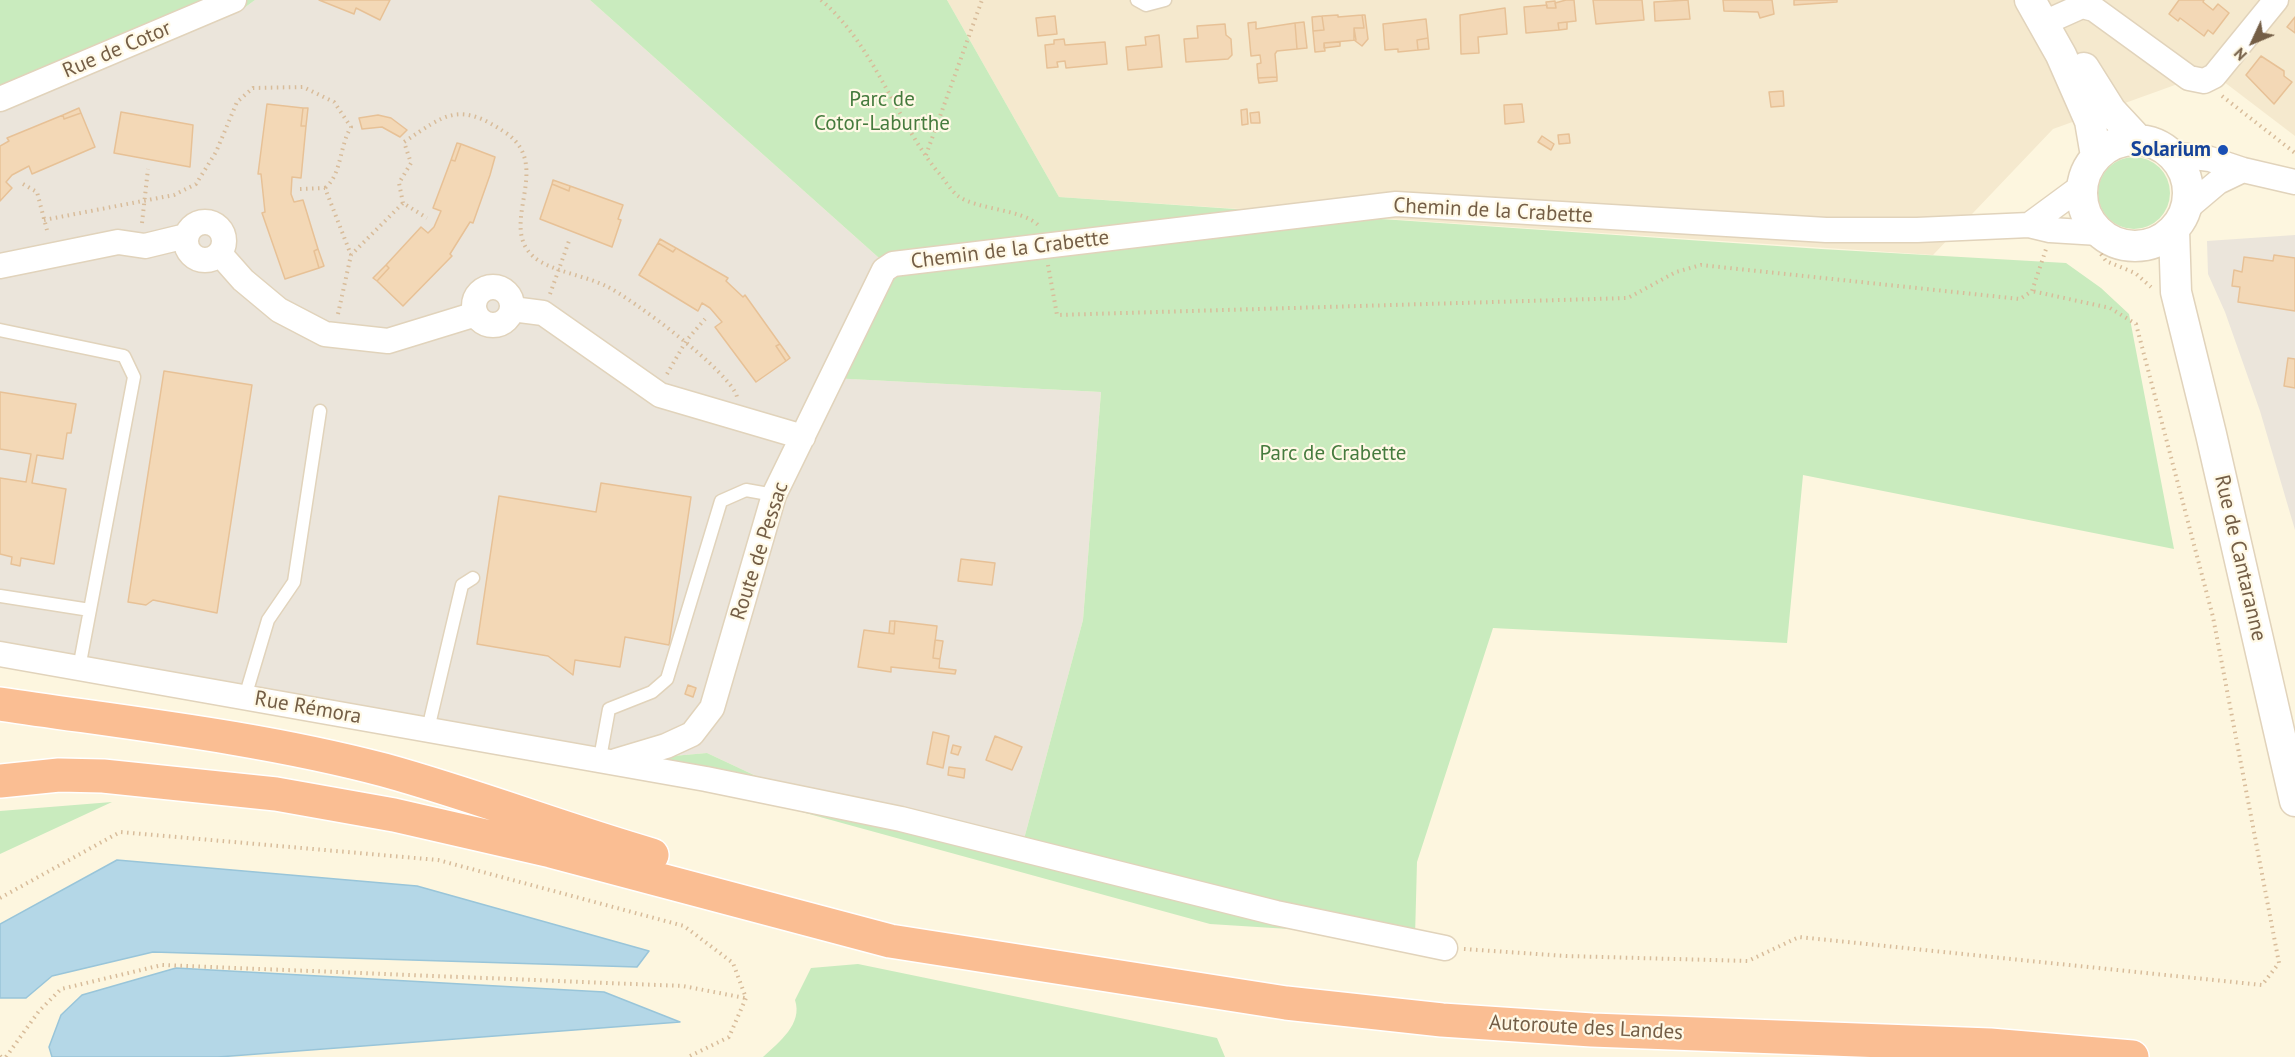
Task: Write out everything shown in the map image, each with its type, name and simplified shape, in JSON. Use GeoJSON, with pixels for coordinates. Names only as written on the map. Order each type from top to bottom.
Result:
{"type":"FeatureCollection","features":[{"type":"Feature","properties":{"kind":"highway"},"geometry":{"type":"LineString","coordinates":[[0,704],[217,736],[382,770],[494,802],[624,848],[1044,964]]}},
{"type":"Feature","properties":{"kind":"highway"},"geometry":{"type":"LineString","coordinates":[[0,780],[59,775],[150,779],[276,794],[383,813],[551,851],[890,941],[1044,964]]}},
{"type":"Feature","properties":{"kind":"highway","name":"Autoroute des Landes"},"geometry":{"type":"LineString","coordinates":[[1044,964],[1206,992],[1442,1020],[1592,1030],[1990,1046],[2132,1057]]}},
{"type":"Feature","properties":{"kind":"street","name":"Rue de Cotor"},"geometry":{"type":"LineString","coordinates":[[0,99],[234,0]]}},
{"type":"Feature","properties":{"kind":"street"},"geometry":{"type":"LineString","coordinates":[[2043,10],[2082,6],[2094,9],[2189,78],[2204,81],[2214,76],[2276,0]]}},
{"type":"Feature","properties":{"kind":"street"},"geometry":{"type":"LineString","coordinates":[[2043,10],[2098,93],[2138,140]]}},
{"type":"Feature","properties":{"kind":"street"},"geometry":{"type":"LineString","coordinates":[[2043,10],[2090,121],[2096,156]]}},
{"type":"Feature","properties":{"kind":"street"},"geometry":{"type":"LineString","coordinates":[[2180,219],[2186,179],[2180,165],[2170,154],[2150,142],[2138,140],[2115,144],[2096,156],[2084,176],[2083,203],[2088,219],[2111,238],[2154,243],[2180,219],[2218,183],[2242,170]]}},
{"type":"Feature","properties":{"kind":"street"},"geometry":{"type":"LineString","coordinates":[[2170,154],[2210,159],[2242,170],[2295,182]]}},
{"type":"Feature","properties":{"kind":"street"},"geometry":{"type":"LineString","coordinates":[[2029,225],[2082,186]]}},
{"type":"Feature","properties":{"kind":"street","name":"Chemin de la Crabette"},"geometry":{"type":"LineString","coordinates":[[888,266],[1396,204],[1826,230],[1917,230],[2029,225],[2111,238]]}},
{"type":"Feature","properties":{"kind":"street","name":"Rue de Cantaranne"},"geometry":{"type":"LineString","coordinates":[[2180,219],[2173,269],[2181,315],[2211,434],[2295,801]]}},
{"type":"Feature","properties":{"kind":"street","name":"Rue de Cantaranne"},"geometry":{"type":"LineString","coordinates":[[2111,238],[2158,274],[2181,315]]}},
{"type":"Feature","properties":{"kind":"street"},"geometry":{"type":"LineString","coordinates":[[0,266],[118,242],[145,246],[175,239],[186,244],[194,257],[208,260],[220,254],[243,280],[279,310],[325,334],[388,341],[476,314],[476,297],[488,288],[502,290],[511,301],[512,309],[543,314],[657,393],[802,437]]}},
{"type":"Feature","properties":{"kind":"street","name":"Route de Pessac"},"geometry":{"type":"LineString","coordinates":[[608,760],[666,746],[692,734],[712,708],[774,495],[888,266]]}},
{"type":"Feature","properties":{"kind":"street","name":"Rue Rémora"},"geometry":{"type":"LineString","coordinates":[[0,654],[608,760],[901,819],[1276,913],[1446,948]]}},
{"type":"Feature","properties":{"kind":"lane"},"geometry":{"type":"LineString","coordinates":[[1137,0],[1146,5],[1165,0]]}},
{"type":"Feature","properties":{"kind":"lane"},"geometry":{"type":"LineString","coordinates":[[0,330],[124,356],[134,377],[80,668]]}},
{"type":"Feature","properties":{"kind":"lane"},"geometry":{"type":"LineString","coordinates":[[245,697],[268,620],[294,582],[320,411]]}},
{"type":"Feature","properties":{"kind":"lane"},"geometry":{"type":"LineString","coordinates":[[608,760],[609,709],[652,692],[667,679],[721,501],[746,490],[774,495]]}},
{"type":"Feature","properties":{"kind":"lane"},"geometry":{"type":"LineString","coordinates":[[428,729],[462,585],[473,578]]}},
{"type":"Feature","properties":{"kind":"lane"},"geometry":{"type":"LineString","coordinates":[[0,596],[90,610]]}},
{"type":"Feature","properties":{"kind":"path"},"geometry":{"type":"LineString","coordinates":[[821,0],[839,15],[862,48],[896,109],[926,156],[958,196],[1039,224],[1058,315],[1628,298],[1654,286],[1676,272],[1701,265],[2020,299],[2032,291],[2050,240]]}},
{"type":"Feature","properties":{"kind":"path"},"geometry":{"type":"LineString","coordinates":[[926,156],[982,0]]}},
{"type":"Feature","properties":{"kind":"path"},"geometry":{"type":"LineString","coordinates":[[44,220],[174,195],[196,184],[216,152],[237,102],[253,88],[303,87],[334,102],[351,127],[342,141],[334,180],[325,188],[300,189]]}},
{"type":"Feature","properties":{"kind":"path"},"geometry":{"type":"LineString","coordinates":[[2219,93],[2295,153]]}},
{"type":"Feature","properties":{"kind":"path"},"geometry":{"type":"LineString","coordinates":[[427,218],[403,203],[399,183],[411,163],[404,142],[443,116],[469,114],[505,132],[521,145],[528,171],[519,229],[523,246],[541,262],[606,286],[686,341],[736,393],[740,419]]}},
{"type":"Feature","properties":{"kind":"path"},"geometry":{"type":"LineString","coordinates":[[148,169],[141,223],[156,228],[175,239]]}},
{"type":"Feature","properties":{"kind":"path"},"geometry":{"type":"LineString","coordinates":[[23,184],[37,192],[53,256]]}},
{"type":"Feature","properties":{"kind":"path"},"geometry":{"type":"LineString","coordinates":[[325,188],[351,255]]}},
{"type":"Feature","properties":{"kind":"path"},"geometry":{"type":"LineString","coordinates":[[333,335],[351,255],[403,203]]}},
{"type":"Feature","properties":{"kind":"path"},"geometry":{"type":"LineString","coordinates":[[2111,238],[2099,247],[2102,257],[2134,273],[2181,315]]}},
{"type":"Feature","properties":{"kind":"path"},"geometry":{"type":"LineString","coordinates":[[543,314],[569,242]]}},
{"type":"Feature","properties":{"kind":"path"},"geometry":{"type":"LineString","coordinates":[[1446,948],[1566,956],[1748,961],[1799,937],[2262,985],[2279,963],[2213,617],[2136,324],[2110,308],[2032,291]]}},
{"type":"Feature","properties":{"kind":"path"},"geometry":{"type":"LineString","coordinates":[[657,393],[686,341],[705,319]]}},
{"type":"Feature","properties":{"kind":"path"},"geometry":{"type":"LineString","coordinates":[[0,898],[120,832],[438,860],[684,926],[733,963],[746,998],[729,1037],[688,1057]]}},
{"type":"Feature","properties":{"kind":"path"},"geometry":{"type":"LineString","coordinates":[[6,1057],[39,1011],[61,989],[162,965],[684,986],[746,998]]}},
{"type":"Feature","properties":{"kind":"shaded area"},"geometry":{"type":"Polygon","coordinates":[[[255,0],[590,0],[888,266],[832,378],[1101,392],[1083,620],[1024,839],[756,776],[707,753],[616,761],[0,654],[0,112],[240,11],[255,0]]]}},
{"type":"Feature","properties":{"kind":"shaded area"},"geometry":{"type":"Polygon","coordinates":[[[947,0],[2295,0],[2295,136],[2211,72],[2053,129],[1933,255],[1059,197],[947,0]]]}},
{"type":"Feature","properties":{"kind":"shaded area"},"geometry":{"type":"Polygon","coordinates":[[[2295,235],[2295,530],[2260,411],[2225,312],[2208,274],[2207,241],[2295,235]]]}},
{"type":"Feature","properties":{"kind":"green space"},"geometry":{"type":"Polygon","coordinates":[[[0,0],[255,0],[240,11],[0,112],[0,0]]]}},
{"type":"Feature","properties":{"kind":"green space","name":"Parc de Crabette"},"geometry":{"type":"Polygon","coordinates":[[[590,0],[947,0],[1059,197],[1821,249],[2066,263],[2101,288],[2129,314],[2174,549],[1803,475],[1787,643],[1493,628],[1417,862],[1415,937],[1210,924],[616,761],[707,753],[756,776],[1024,839],[1083,620],[1101,392],[831,378],[888,266],[590,0]]]}},
{"type":"Feature","properties":{"kind":"green space"},"geometry":{"type":"Polygon","coordinates":[[[2134,157],[2154,163],[2164,173],[2170,193],[2164,213],[2154,223],[2134,229],[2114,223],[2104,213],[2098,193],[2104,173],[2114,163],[2134,157]]]}},
{"type":"Feature","properties":{"kind":"green space"},"geometry":{"type":"Polygon","coordinates":[[[112,802],[0,854],[0,811],[112,802]]]}},
{"type":"Feature","properties":{"kind":"green space"},"geometry":{"type":"Polygon","coordinates":[[[858,964],[1217,1038],[1225,1057],[763,1057],[793,1025],[797,1009],[795,1000],[811,968],[858,964]]]}},
{"type":"Feature","properties":{"kind":"water"},"geometry":{"type":"Polygon","coordinates":[[[117,860],[417,886],[649,951],[637,967],[153,952],[52,976],[26,998],[0,998],[0,924],[117,860]]]}},
{"type":"Feature","properties":{"kind":"water"},"geometry":{"type":"Polygon","coordinates":[[[176,968],[604,992],[680,1022],[218,1057],[52,1057],[49,1047],[61,1015],[82,995],[176,968]]]}},
{"type":"Feature","properties":{"kind":"building"},"geometry":{"type":"Polygon","coordinates":[[[319,0],[390,0],[380,20],[356,8],[354,14],[319,0]]]}},
{"type":"Feature","properties":{"kind":"building"},"geometry":{"type":"Polygon","coordinates":[[[1574,0],[1576,21],[1558,23],[1559,30],[1526,33],[1524,7],[1547,5],[1547,8],[1556,8],[1555,3],[1574,0]]]}},
{"type":"Feature","properties":{"kind":"building"},"geometry":{"type":"Polygon","coordinates":[[[1593,0],[1642,0],[1644,20],[1596,24],[1593,0]]]}},
{"type":"Feature","properties":{"kind":"building"},"geometry":{"type":"Polygon","coordinates":[[[1688,0],[1690,19],[1655,21],[1654,2],[1688,0]]]}},
{"type":"Feature","properties":{"kind":"building"},"geometry":{"type":"Polygon","coordinates":[[[1723,0],[1772,0],[1774,14],[1760,18],[1758,12],[1724,11],[1723,0]]]}},
{"type":"Feature","properties":{"kind":"building"},"geometry":{"type":"Polygon","coordinates":[[[1794,0],[1837,0],[1837,2],[1794,5],[1794,0]]]}},
{"type":"Feature","properties":{"kind":"building"},"geometry":{"type":"Polygon","coordinates":[[[2179,0],[2204,0],[2203,2],[2213,10],[2218,4],[2229,13],[2213,34],[2208,30],[2204,36],[2180,18],[2178,21],[2169,14],[2179,0]]]}},
{"type":"Feature","properties":{"kind":"building"},"geometry":{"type":"Polygon","coordinates":[[[1555,1],[1556,8],[1547,8],[1546,2],[1555,1]]]}},
{"type":"Feature","properties":{"kind":"building"},"geometry":{"type":"Polygon","coordinates":[[[1505,8],[1507,34],[1478,37],[1479,53],[1461,54],[1460,15],[1505,8]]]}},
{"type":"Feature","properties":{"kind":"building"},"geometry":{"type":"Polygon","coordinates":[[[1338,15],[1338,17],[1362,15],[1364,28],[1354,28],[1356,40],[1324,43],[1325,51],[1315,52],[1313,31],[1324,30],[1322,16],[1338,15]]]}},
{"type":"Feature","properties":{"kind":"building"},"geometry":{"type":"Polygon","coordinates":[[[1362,15],[1365,15],[1368,39],[1362,46],[1354,40],[1354,28],[1364,28],[1362,15]]]}},
{"type":"Feature","properties":{"kind":"building"},"geometry":{"type":"Polygon","coordinates":[[[1055,16],[1057,34],[1038,36],[1036,18],[1055,16]]]}},
{"type":"Feature","properties":{"kind":"building"},"geometry":{"type":"Polygon","coordinates":[[[1322,16],[1324,30],[1313,31],[1312,17],[1322,16]]]}},
{"type":"Feature","properties":{"kind":"building"},"geometry":{"type":"Polygon","coordinates":[[[2295,17],[2295,33],[2287,27],[2295,17]]]}},
{"type":"Feature","properties":{"kind":"building"},"geometry":{"type":"Polygon","coordinates":[[[1426,19],[1428,38],[1417,40],[1418,50],[1398,52],[1398,49],[1385,50],[1383,24],[1426,19]]]}},
{"type":"Feature","properties":{"kind":"building"},"geometry":{"type":"Polygon","coordinates":[[[1256,22],[1256,29],[1295,23],[1297,49],[1277,51],[1275,54],[1277,77],[1258,78],[1257,64],[1261,63],[1260,55],[1251,56],[1248,23],[1256,22]]]}},
{"type":"Feature","properties":{"kind":"building"},"geometry":{"type":"Polygon","coordinates":[[[1304,22],[1307,48],[1297,49],[1295,23],[1304,22]]]}},
{"type":"Feature","properties":{"kind":"building"},"geometry":{"type":"Polygon","coordinates":[[[1567,22],[1567,29],[1559,30],[1558,23],[1567,22]]]}},
{"type":"Feature","properties":{"kind":"building"},"geometry":{"type":"Polygon","coordinates":[[[1225,24],[1226,35],[1231,39],[1232,55],[1228,59],[1186,62],[1184,39],[1198,38],[1197,26],[1225,24]]]}},
{"type":"Feature","properties":{"kind":"building"},"geometry":{"type":"Polygon","coordinates":[[[1159,35],[1162,67],[1128,70],[1126,47],[1146,45],[1145,37],[1159,35]]]}},
{"type":"Feature","properties":{"kind":"building"},"geometry":{"type":"Polygon","coordinates":[[[1428,38],[1429,49],[1418,50],[1417,40],[1428,38]]]}},
{"type":"Feature","properties":{"kind":"building"},"geometry":{"type":"Polygon","coordinates":[[[1064,39],[1065,45],[1105,42],[1107,64],[1066,68],[1065,61],[1057,62],[1058,67],[1047,68],[1045,45],[1054,44],[1054,40],[1064,39]]]}},
{"type":"Feature","properties":{"kind":"building"},"geometry":{"type":"Polygon","coordinates":[[[1340,42],[1340,46],[1324,48],[1324,43],[1340,42]]]}},
{"type":"Feature","properties":{"kind":"building"},"geometry":{"type":"Polygon","coordinates":[[[2261,56],[2284,71],[2284,76],[2292,82],[2274,104],[2246,75],[2261,56]]]}},
{"type":"Feature","properties":{"kind":"building"},"geometry":{"type":"Polygon","coordinates":[[[1277,77],[1277,81],[1259,83],[1258,78],[1277,77]]]}},
{"type":"Feature","properties":{"kind":"building"},"geometry":{"type":"Polygon","coordinates":[[[1783,91],[1784,106],[1771,107],[1769,92],[1783,91]]]}},
{"type":"Feature","properties":{"kind":"building"},"geometry":{"type":"Polygon","coordinates":[[[267,104],[303,108],[301,126],[306,126],[301,178],[292,177],[291,194],[294,202],[303,200],[318,249],[314,251],[319,268],[285,279],[262,213],[265,212],[261,174],[258,174],[267,104]]]}},
{"type":"Feature","properties":{"kind":"building"},"geometry":{"type":"Polygon","coordinates":[[[1522,104],[1524,122],[1505,124],[1504,105],[1522,104]]]}},
{"type":"Feature","properties":{"kind":"building"},"geometry":{"type":"Polygon","coordinates":[[[79,108],[81,113],[64,119],[63,115],[79,108]]]}},
{"type":"Feature","properties":{"kind":"building"},"geometry":{"type":"Polygon","coordinates":[[[303,108],[308,108],[306,126],[301,126],[303,108]]]}},
{"type":"Feature","properties":{"kind":"building"},"geometry":{"type":"Polygon","coordinates":[[[1247,109],[1248,124],[1242,125],[1241,110],[1247,109]]]}},
{"type":"Feature","properties":{"kind":"building"},"geometry":{"type":"Polygon","coordinates":[[[121,112],[193,125],[190,167],[114,153],[121,112]]]}},
{"type":"Feature","properties":{"kind":"building"},"geometry":{"type":"Polygon","coordinates":[[[1259,112],[1260,123],[1251,123],[1250,113],[1259,112]]]}},
{"type":"Feature","properties":{"kind":"building"},"geometry":{"type":"Polygon","coordinates":[[[81,113],[95,147],[32,174],[29,166],[12,175],[6,182],[12,188],[0,201],[0,146],[9,141],[7,138],[63,115],[64,119],[81,113]]]}},
{"type":"Feature","properties":{"kind":"building"},"geometry":{"type":"Polygon","coordinates":[[[378,115],[391,118],[407,130],[400,137],[382,127],[362,129],[359,118],[378,115]]]}},
{"type":"Feature","properties":{"kind":"building"},"geometry":{"type":"Polygon","coordinates":[[[1569,134],[1570,143],[1559,144],[1558,135],[1569,134]]]}},
{"type":"Feature","properties":{"kind":"building"},"geometry":{"type":"Polygon","coordinates":[[[1542,136],[1554,144],[1551,150],[1538,142],[1542,136]]]}},
{"type":"Feature","properties":{"kind":"building"},"geometry":{"type":"Polygon","coordinates":[[[457,143],[461,144],[455,161],[451,160],[457,143]]]}},
{"type":"Feature","properties":{"kind":"building"},"geometry":{"type":"Polygon","coordinates":[[[461,144],[495,157],[473,223],[470,222],[450,254],[452,256],[403,306],[377,281],[389,268],[386,265],[421,227],[428,233],[434,227],[441,211],[433,208],[451,160],[455,161],[461,144]]]}},
{"type":"Feature","properties":{"kind":"building"},"geometry":{"type":"Polygon","coordinates":[[[553,180],[570,186],[569,191],[552,184],[553,180]]]}},
{"type":"Feature","properties":{"kind":"building"},"geometry":{"type":"Polygon","coordinates":[[[552,184],[569,191],[570,186],[623,205],[618,219],[621,220],[612,247],[540,219],[552,184]]]}},
{"type":"Feature","properties":{"kind":"building"},"geometry":{"type":"Polygon","coordinates":[[[660,239],[676,248],[673,252],[658,243],[660,239]]]}},
{"type":"Feature","properties":{"kind":"building"},"geometry":{"type":"Polygon","coordinates":[[[658,243],[673,252],[676,248],[728,278],[726,281],[743,297],[745,295],[780,344],[776,346],[786,361],[756,382],[715,327],[722,322],[710,308],[702,303],[698,311],[639,275],[658,243]]]}},
{"type":"Feature","properties":{"kind":"building"},"geometry":{"type":"Polygon","coordinates":[[[318,249],[324,266],[319,268],[314,251],[318,249]]]}},
{"type":"Feature","properties":{"kind":"building"},"geometry":{"type":"Polygon","coordinates":[[[2274,255],[2295,258],[2295,311],[2238,302],[2240,287],[2232,286],[2234,270],[2242,272],[2244,257],[2273,261],[2274,255]]]}},
{"type":"Feature","properties":{"kind":"building"},"geometry":{"type":"Polygon","coordinates":[[[386,265],[389,268],[377,281],[373,278],[386,265]]]}},
{"type":"Feature","properties":{"kind":"building"},"geometry":{"type":"Polygon","coordinates":[[[780,344],[790,358],[786,361],[776,346],[780,344]]]}},
{"type":"Feature","properties":{"kind":"building"},"geometry":{"type":"Polygon","coordinates":[[[2288,358],[2295,359],[2295,388],[2284,386],[2288,358]]]}},
{"type":"Feature","properties":{"kind":"building"},"geometry":{"type":"Polygon","coordinates":[[[164,371],[252,385],[217,613],[153,600],[146,605],[128,602],[164,371]]]}},
{"type":"Feature","properties":{"kind":"building"},"geometry":{"type":"Polygon","coordinates":[[[0,392],[76,404],[71,433],[67,433],[63,459],[37,455],[32,483],[66,489],[54,564],[21,558],[20,566],[11,564],[12,557],[0,554],[0,478],[26,482],[31,454],[0,449],[0,392]]]}},
{"type":"Feature","properties":{"kind":"building"},"geometry":{"type":"Polygon","coordinates":[[[601,483],[691,497],[669,645],[625,637],[620,667],[575,660],[573,675],[548,656],[477,644],[499,496],[596,512],[601,483]]]}},
{"type":"Feature","properties":{"kind":"building"},"geometry":{"type":"Polygon","coordinates":[[[961,559],[995,563],[992,585],[958,581],[961,559]]]}},
{"type":"Feature","properties":{"kind":"building"},"geometry":{"type":"Polygon","coordinates":[[[890,621],[895,621],[894,634],[889,633],[890,621]]]}},
{"type":"Feature","properties":{"kind":"building"},"geometry":{"type":"Polygon","coordinates":[[[895,621],[937,626],[933,658],[940,659],[939,668],[956,670],[955,674],[891,667],[891,672],[858,667],[864,630],[894,634],[895,621]]]}},
{"type":"Feature","properties":{"kind":"building"},"geometry":{"type":"Polygon","coordinates":[[[935,640],[943,641],[940,659],[933,658],[935,640]]]}},
{"type":"Feature","properties":{"kind":"building"},"geometry":{"type":"Polygon","coordinates":[[[688,685],[696,688],[693,697],[685,694],[688,685]]]}},
{"type":"Feature","properties":{"kind":"building"},"geometry":{"type":"Polygon","coordinates":[[[933,732],[949,736],[943,768],[927,764],[933,732]]]}},
{"type":"Feature","properties":{"kind":"building"},"geometry":{"type":"Polygon","coordinates":[[[995,736],[1022,747],[1012,770],[986,760],[995,736]]]}},
{"type":"Feature","properties":{"kind":"building"},"geometry":{"type":"Polygon","coordinates":[[[953,745],[961,747],[958,755],[951,753],[953,745]]]}},
{"type":"Feature","properties":{"kind":"building"},"geometry":{"type":"Polygon","coordinates":[[[949,767],[965,769],[964,778],[948,775],[949,767]]]}},
{"type":"Feature","properties":{"kind":"place","name":"Solarium"},"geometry":{"type":"Point","coordinates":[2223,150]}},
{"type":"Feature","properties":{"kind":"park label","name":"Parc de Cotor-Laburthe"},"geometry":{"type":"Point","coordinates":[882,112]}}]}
